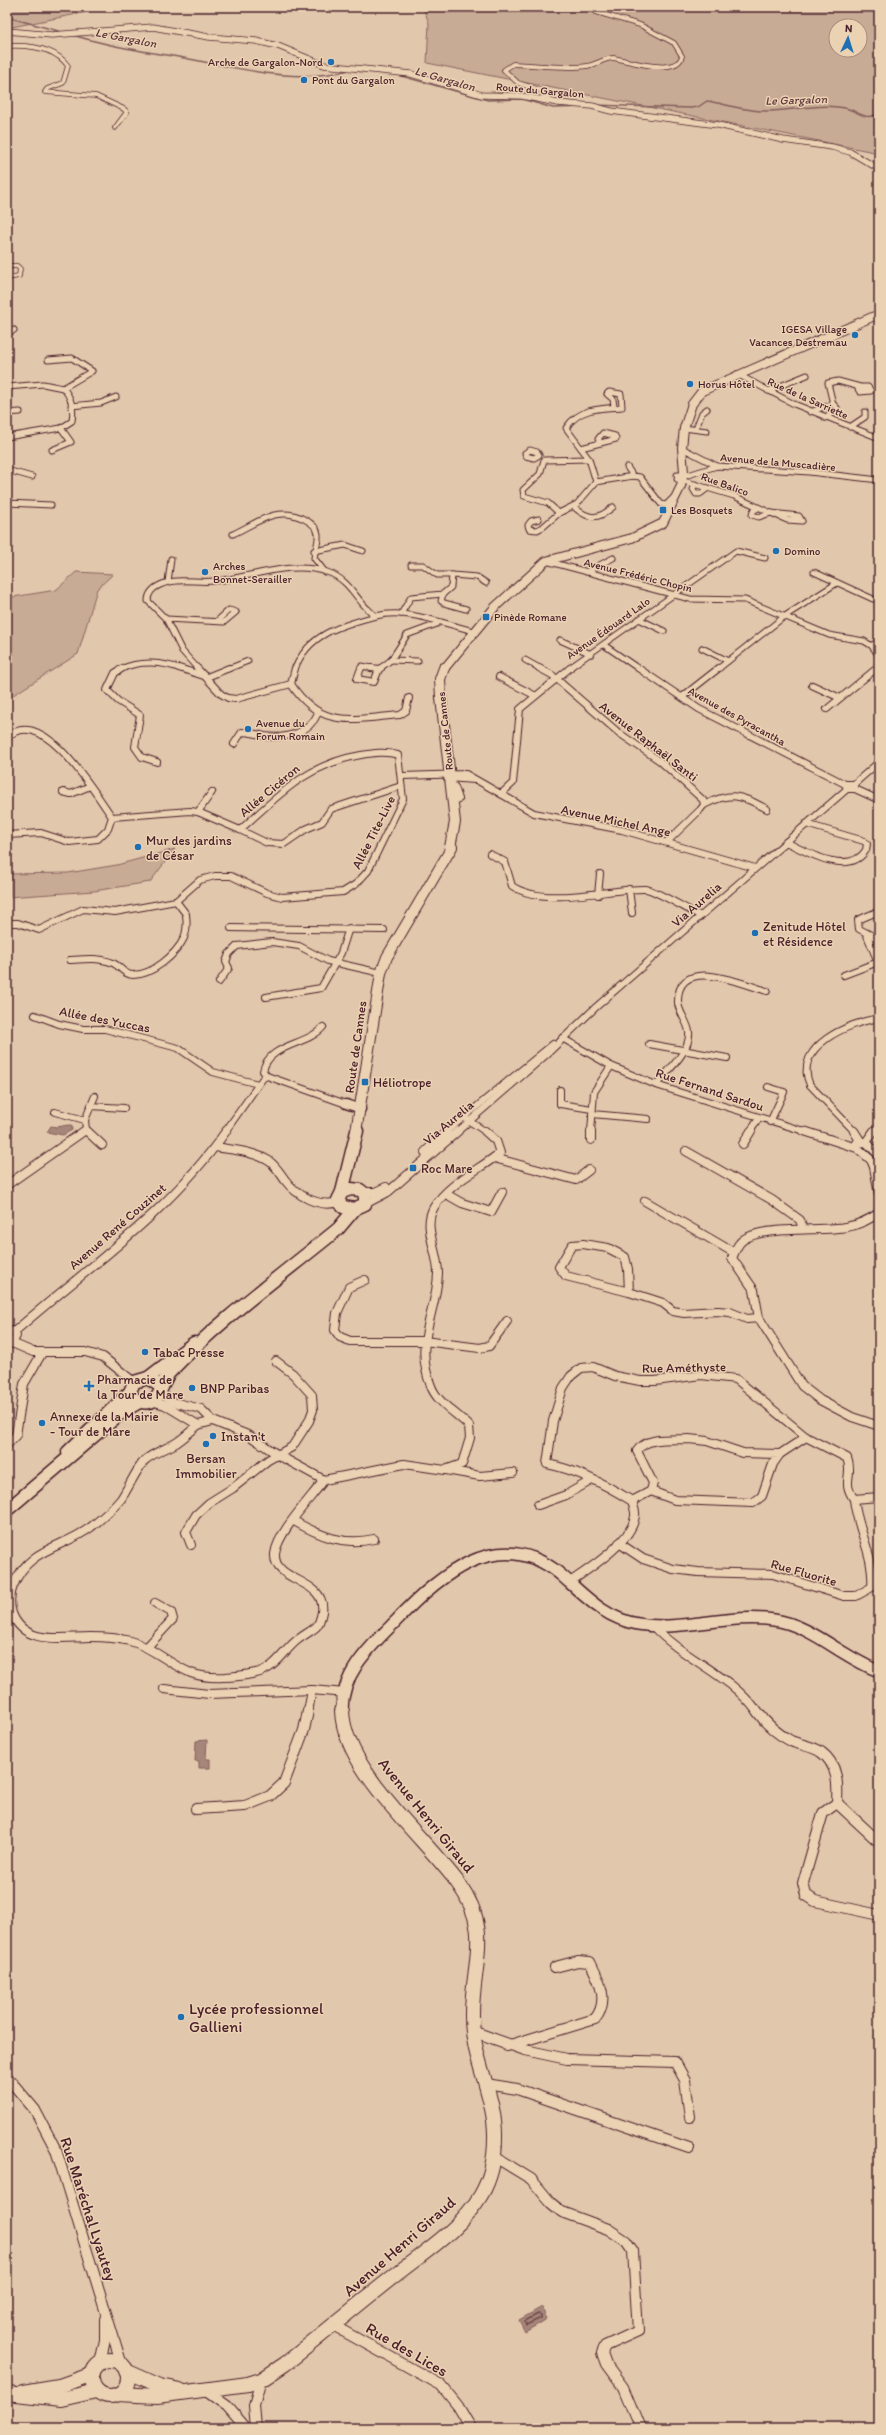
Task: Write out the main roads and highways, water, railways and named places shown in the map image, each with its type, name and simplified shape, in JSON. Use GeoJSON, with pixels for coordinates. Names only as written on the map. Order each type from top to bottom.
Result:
{"type":"FeatureCollection","features":[{"type":"Feature","properties":{"kind":"main road","name":"Route de Cannes"},"geometry":{"type":"LineString","coordinates":[[312,1248],[332,1227],[348,1176],[360,1114],[381,973],[387,957],[448,852],[458,838],[460,828],[459,799],[448,757],[440,679],[451,658],[510,591],[546,561],[645,533],[656,528],[666,519],[671,501],[681,478],[684,428],[692,404],[699,394],[707,388],[737,374],[879,310]]}},
{"type":"Feature","properties":{"kind":"main road","name":"Route de Cannes"},"geometry":{"type":"LineString","coordinates":[[826,335],[879,314]]}},
{"type":"Feature","properties":{"kind":"main road","name":"Route de Cannes"},"geometry":{"type":"LineString","coordinates":[[616,542],[651,526],[660,517],[671,501]]}},
{"type":"Feature","properties":{"kind":"main road","name":"Route de Cannes"},"geometry":{"type":"LineString","coordinates":[[448,852],[454,822],[454,776],[445,695],[446,679],[450,669],[460,656],[532,572]]}},
{"type":"Feature","properties":{"kind":"main road"},"geometry":{"type":"LineString","coordinates":[[473,633],[484,628]]}},
{"type":"Feature","properties":{"kind":"main road","name":"Route de Cannes"},"geometry":{"type":"LineString","coordinates":[[354,1210],[365,1204],[367,1199],[361,1191],[355,1177],[360,1114]]}},
{"type":"Feature","properties":{"kind":"main road"},"geometry":{"type":"LineString","coordinates":[[7,1510],[43,1478],[89,1442],[122,1412],[157,1393],[168,1374],[218,1328],[312,1248],[338,1229],[354,1210],[341,1200],[352,1188],[361,1191]]}},
{"type":"Feature","properties":{"kind":"main road"},"geometry":{"type":"LineString","coordinates":[[43,1478],[132,1387],[148,1378],[178,1354],[218,1328]]}},
{"type":"Feature","properties":{"kind":"main road"},"geometry":{"type":"LineString","coordinates":[[148,1378],[157,1381],[157,1393]]}},
{"type":"Feature","properties":{"kind":"main road"},"geometry":{"type":"LineString","coordinates":[[132,1387],[131,1396],[139,1402]]}},
{"type":"Feature","properties":{"kind":"water"},"geometry":{"type":"Polygon","coordinates":[[[68,1125],[72,1126],[72,1130],[63,1135],[47,1132],[51,1126],[57,1127],[68,1125]]]}},
{"type":"Feature","properties":{"kind":"water"},"geometry":{"type":"Polygon","coordinates":[[[207,1740],[206,1759],[210,1759],[210,1768],[199,1768],[199,1761],[195,1761],[196,1741],[207,1740]]]}},
{"type":"Feature","properties":{"kind":"water"},"geometry":{"type":"Polygon","coordinates":[[[542,2307],[547,2319],[525,2332],[519,2320],[542,2307]]]}},
{"type":"Feature","properties":{"kind":"waterway","name":"Le Gargalon"},"geometry":{"type":"LineString","coordinates":[[7,17],[62,32]]}},
{"type":"Feature","properties":{"kind":"waterway","name":"Le Gargalon"},"geometry":{"type":"LineString","coordinates":[[73,35],[131,49],[269,74],[310,76],[349,70]]}},
{"type":"Feature","properties":{"kind":"waterway","name":"Le Gargalon"},"geometry":{"type":"LineString","coordinates":[[398,75],[488,100],[522,99],[553,108],[584,107]]}},
{"type":"Feature","properties":{"kind":"waterway","name":"Le Gargalon"},"geometry":{"type":"LineString","coordinates":[[592,105],[691,108],[698,107],[707,101],[758,111],[775,111],[825,106],[850,109],[866,116],[879,113]]}},
{"type":"Feature","properties":{"kind":"place","name":"Arche de Gargalon-Nord"},"geometry":{"type":"Point","coordinates":[331,62]}},
{"type":"Feature","properties":{"kind":"place","name":"Pont du Gargalon"},"geometry":{"type":"Point","coordinates":[304,80]}},
{"type":"Feature","properties":{"kind":"place","name":"IGESA Village Vacances Destremau"},"geometry":{"type":"Point","coordinates":[855,335]}},
{"type":"Feature","properties":{"kind":"place","name":"Horus Hôtel"},"geometry":{"type":"Point","coordinates":[690,384]}},
{"type":"Feature","properties":{"kind":"place","name":"Les Bosquets"},"geometry":{"type":"Point","coordinates":[663,510]}},
{"type":"Feature","properties":{"kind":"place","name":"Domino"},"geometry":{"type":"Point","coordinates":[776,551]}},
{"type":"Feature","properties":{"kind":"place","name":"Arches Bonnet-Serailler"},"geometry":{"type":"Point","coordinates":[205,572]}},
{"type":"Feature","properties":{"kind":"place","name":"Pinède Romane"},"geometry":{"type":"Point","coordinates":[486,617]}},
{"type":"Feature","properties":{"kind":"place","name":"Avenue du Forum Romain"},"geometry":{"type":"Point","coordinates":[248,729]}},
{"type":"Feature","properties":{"kind":"place","name":"Mur des jardins de César"},"geometry":{"type":"Point","coordinates":[138,847]}},
{"type":"Feature","properties":{"kind":"place","name":"Zenitude Hôtel et Résidence"},"geometry":{"type":"Point","coordinates":[755,933]}},
{"type":"Feature","properties":{"kind":"place","name":"Héliotrope"},"geometry":{"type":"Point","coordinates":[365,1082]}},
{"type":"Feature","properties":{"kind":"place","name":"Roc Mare"},"geometry":{"type":"Point","coordinates":[413,1168]}},
{"type":"Feature","properties":{"kind":"place","name":"Tabac Presse"},"geometry":{"type":"Point","coordinates":[145,1352]}},
{"type":"Feature","properties":{"kind":"place","name":"Pharmacie de la Tour de Mare"},"geometry":{"type":"Point","coordinates":[89,1386]}},
{"type":"Feature","properties":{"kind":"place","name":"BNP Paribas"},"geometry":{"type":"Point","coordinates":[192,1388]}},
{"type":"Feature","properties":{"kind":"place","name":"Annexe de la Mairie - Tour de Mare"},"geometry":{"type":"Point","coordinates":[42,1423]}},
{"type":"Feature","properties":{"kind":"place","name":"Instan't"},"geometry":{"type":"Point","coordinates":[213,1436]}},
{"type":"Feature","properties":{"kind":"place","name":"Bersan Immobilier"},"geometry":{"type":"Point","coordinates":[206,1444]}},
{"type":"Feature","properties":{"kind":"place","name":"Lycée professionnel Gallieni"},"geometry":{"type":"Point","coordinates":[181,2017]}}]}
